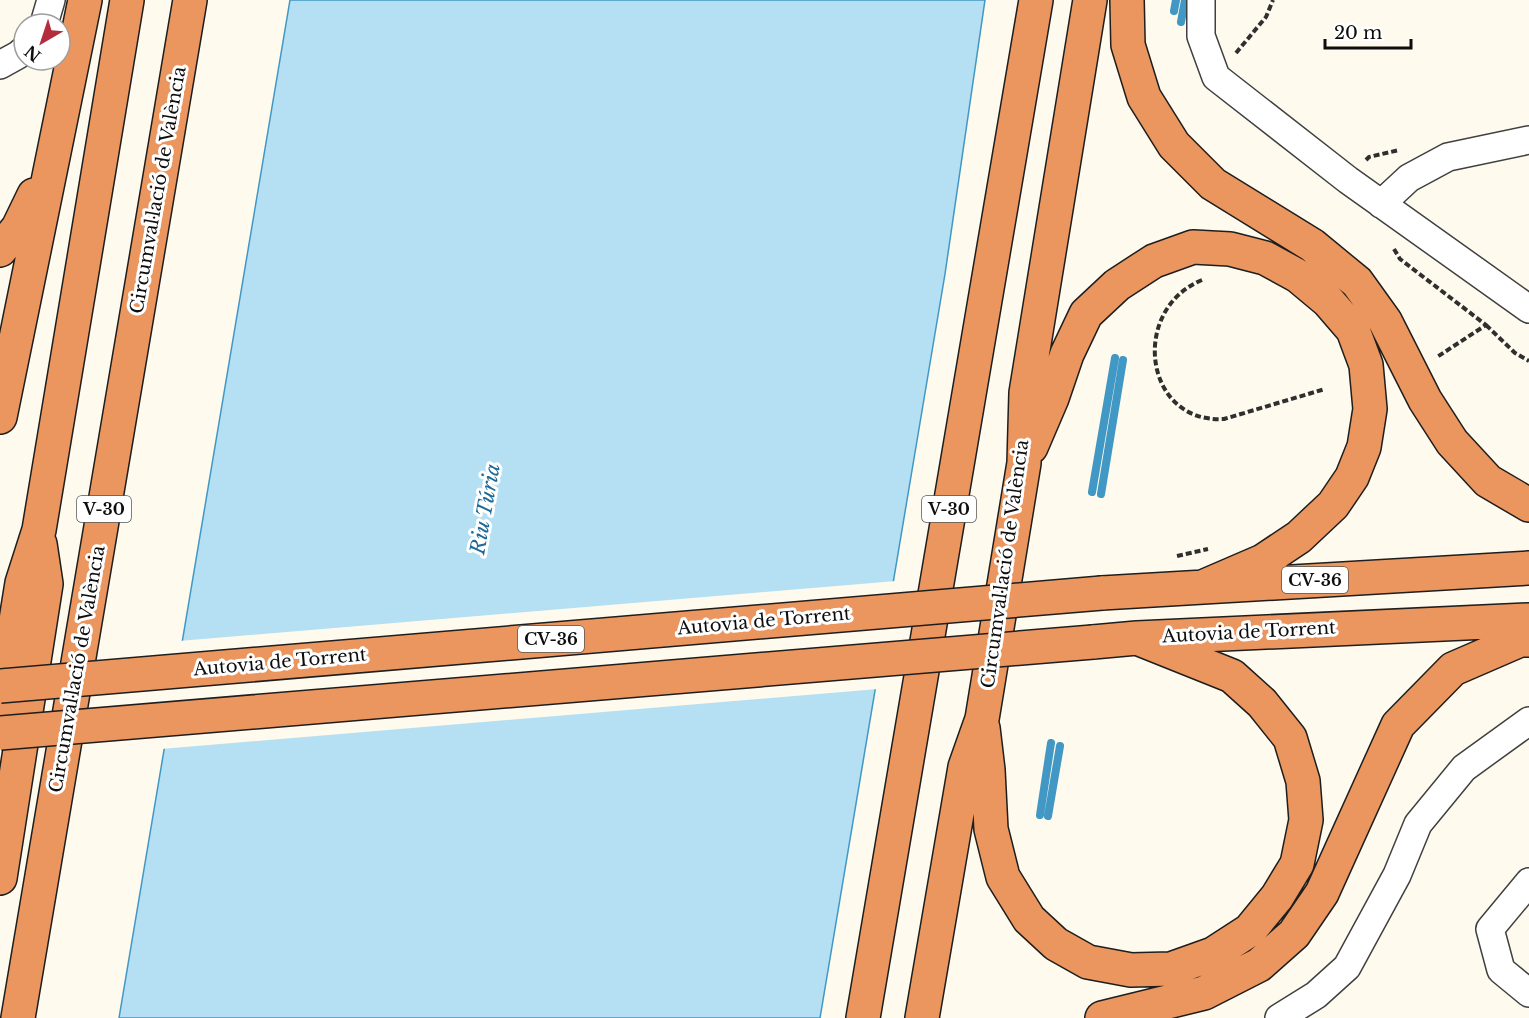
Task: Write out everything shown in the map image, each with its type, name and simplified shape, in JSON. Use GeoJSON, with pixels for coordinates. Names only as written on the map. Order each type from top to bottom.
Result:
{"type":"FeatureCollection","features":[{"type":"Feature","properties":{"kind":"highway"},"geometry":{"type":"LineString","coordinates":[[0,417],[85,0]]}},
{"type":"Feature","properties":{"kind":"highway"},"geometry":{"type":"LineString","coordinates":[[0,720],[22,583],[39,530],[127,0]]}},
{"type":"Feature","properties":{"kind":"highway","name":"Circumval·lació de València"},"geometry":{"type":"LineString","coordinates":[[18,1018],[190,0]]}},
{"type":"Feature","properties":{"kind":"highway","name":"V-30"},"geometry":{"type":"LineString","coordinates":[[863,1018],[1036,0]]}},
{"type":"Feature","properties":{"kind":"highway","name":"Circumval·lació de València"},"geometry":{"type":"LineString","coordinates":[[922,1018],[965,767],[982,719],[1024,463],[1026,393],[1090,0]]}},
{"type":"Feature","properties":{"kind":"highway"},"geometry":{"type":"LineString","coordinates":[[1127,0],[1128,45],[1144,97],[1174,145],[1213,184],[1312,245],[1357,282],[1385,321],[1425,400],[1452,442],[1488,481],[1529,505]]}},
{"type":"Feature","properties":{"kind":"highway"},"geometry":{"type":"LineString","coordinates":[[0,250],[18,228],[52,159]]}},
{"type":"Feature","properties":{"kind":"highway"},"geometry":{"type":"LineString","coordinates":[[1024,463],[1052,398],[1067,354],[1086,314],[1117,285],[1154,261],[1193,247],[1230,249],[1265,258],[1298,276],[1328,301],[1353,330],[1366,365],[1370,409],[1364,447],[1352,477],[1333,505],[1299,537],[1263,561],[1205,586]]}},
{"type":"Feature","properties":{"kind":"highway"},"geometry":{"type":"LineString","coordinates":[[0,878],[46,584],[39,530]]}},
{"type":"Feature","properties":{"kind":"highway","name":"Autovia de Torrent"},"geometry":{"type":"LineString","coordinates":[[0,686],[1102,592],[1529,567]]}},
{"type":"Feature","properties":{"kind":"highway","name":"Autovia de Torrent"},"geometry":{"type":"LineString","coordinates":[[0,733],[1137,638],[1529,620]]}},
{"type":"Feature","properties":{"kind":"highway"},"geometry":{"type":"LineString","coordinates":[[982,719],[988,770],[991,829],[1003,877],[1029,919],[1056,944],[1088,962],[1131,970],[1172,969],[1214,954],[1250,930],[1277,897],[1297,864],[1306,820],[1303,781],[1290,738],[1262,703],[1232,676],[1137,638]]}},
{"type":"Feature","properties":{"kind":"highway"},"geometry":{"type":"LineString","coordinates":[[1102,1018],[1204,993],[1259,965],[1294,934],[1322,893],[1398,725],[1453,669],[1520,640],[1529,640]]}},
{"type":"Feature","properties":{"kind":"street"},"geometry":{"type":"LineString","coordinates":[[1201,0],[1201,36],[1216,77],[1382,204],[1529,309]]}},
{"type":"Feature","properties":{"kind":"street"},"geometry":{"type":"LineString","coordinates":[[1382,204],[1409,178],[1448,157],[1529,140]]}},
{"type":"Feature","properties":{"kind":"street"},"geometry":{"type":"LineString","coordinates":[[1279,1018],[1316,995],[1347,967],[1397,875],[1418,824],[1464,768],[1529,721]]}},
{"type":"Feature","properties":{"kind":"street"},"geometry":{"type":"LineString","coordinates":[[1529,882],[1490,929],[1501,970],[1529,993]]}},
{"type":"Feature","properties":{"kind":"path"},"geometry":{"type":"LineString","coordinates":[[1216,77],[1266,17],[1273,0]]}},
{"type":"Feature","properties":{"kind":"path"},"geometry":{"type":"LineString","coordinates":[[1389,240],[1400,259],[1529,361]]}},
{"type":"Feature","properties":{"kind":"path"},"geometry":{"type":"LineString","coordinates":[[1207,277],[1188,285],[1173,299],[1160,319],[1155,336],[1154,362],[1163,386],[1177,403],[1194,416],[1208,420],[1224,418],[1325,389]]}},
{"type":"Feature","properties":{"kind":"path"},"geometry":{"type":"LineString","coordinates":[[1434,359],[1486,325]]}},
{"type":"Feature","properties":{"kind":"path"},"geometry":{"type":"LineString","coordinates":[[1168,558],[1215,547]]}},
{"type":"Feature","properties":{"kind":"water","name":"Riu Túria"},"geometry":{"type":"Polygon","coordinates":[[[290,0],[985,0],[945,274],[820,1018],[119,1018],[290,0]]]}},
{"type":"Feature","properties":{"kind":"pier"},"geometry":{"type":"Polygon","coordinates":[[[896,581],[878,689],[161,749],[179,641],[896,581]]]}},
{"type":"Feature","properties":{"kind":"waterway"},"geometry":{"type":"LineString","coordinates":[[1174,11],[1176,0]]}},
{"type":"Feature","properties":{"kind":"waterway"},"geometry":{"type":"LineString","coordinates":[[1181,22],[1185,0]]}},
{"type":"Feature","properties":{"kind":"waterway"},"geometry":{"type":"LineString","coordinates":[[1092,492],[1115,358]]}},
{"type":"Feature","properties":{"kind":"waterway"},"geometry":{"type":"LineString","coordinates":[[1101,494],[1123,360]]}},
{"type":"Feature","properties":{"kind":"waterway"},"geometry":{"type":"LineString","coordinates":[[1040,815],[1051,743]]}},
{"type":"Feature","properties":{"kind":"waterway"},"geometry":{"type":"LineString","coordinates":[[1048,816],[1060,746]]}}]}
